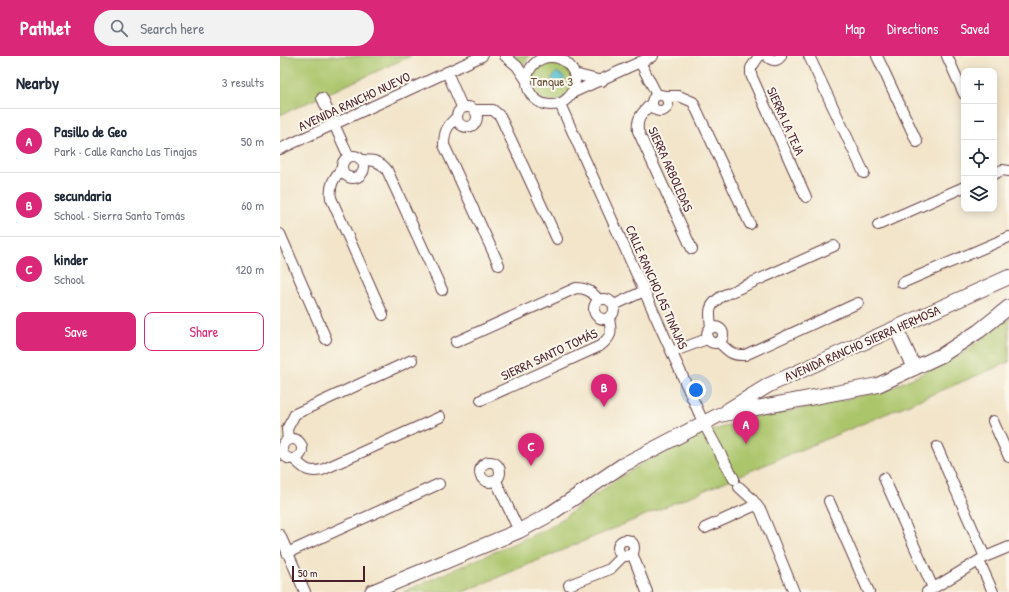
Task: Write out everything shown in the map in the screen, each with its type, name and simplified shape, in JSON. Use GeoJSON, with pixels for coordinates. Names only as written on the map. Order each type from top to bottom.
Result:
{"type":"FeatureCollection","features":[{"type":"Feature","properties":{"kind":"street","name":"AVENIDA RANCHO NUEVO"},"geometry":{"type":"LineString","coordinates":[[280,149],[482,56]]}},
{"type":"Feature","properties":{"kind":"street"},"geometry":{"type":"LineString","coordinates":[[505,56],[517,66],[527,82],[529,91],[534,98],[542,104],[551,105],[560,104],[572,93],[602,81],[653,56]]}},
{"type":"Feature","properties":{"kind":"street","name":"SIERRA LA TEJA"},"geometry":{"type":"LineString","coordinates":[[759,56],[751,68],[751,75],[806,197]]}},
{"type":"Feature","properties":{"kind":"street"},"geometry":{"type":"LineString","coordinates":[[767,56],[772,60],[776,60],[781,56]]}},
{"type":"Feature","properties":{"kind":"street"},"geometry":{"type":"LineString","coordinates":[[810,56],[864,173]]}},
{"type":"Feature","properties":{"kind":"street"},"geometry":{"type":"LineString","coordinates":[[878,56],[917,142]]}},
{"type":"Feature","properties":{"kind":"street"},"geometry":{"type":"LineString","coordinates":[[947,56],[961,87]]}},
{"type":"Feature","properties":{"kind":"street"},"geometry":{"type":"LineString","coordinates":[[527,82],[529,72],[541,59],[550,57],[561,59],[569,65],[574,74],[575,84],[572,93]]}},
{"type":"Feature","properties":{"kind":"street"},"geometry":{"type":"LineString","coordinates":[[640,62],[658,98],[679,96],[693,102],[750,224]]}},
{"type":"Feature","properties":{"kind":"street"},"geometry":{"type":"LineString","coordinates":[[447,72],[462,107]]}},
{"type":"Feature","properties":{"kind":"street"},"geometry":{"type":"LineString","coordinates":[[574,74],[602,81]]}},
{"type":"Feature","properties":{"kind":"street"},"geometry":{"type":"LineString","coordinates":[[322,98],[349,158]]}},
{"type":"Feature","properties":{"kind":"street","name":"SIERRA ARBOLEDAS"},"geometry":{"type":"LineString","coordinates":[[658,98],[641,114],[637,123],[638,130],[692,249]]}},
{"type":"Feature","properties":{"kind":"street","name":"CALLE RANCHO LAS TINAJAS"},"geometry":{"type":"LineString","coordinates":[[560,104],[704,424],[736,483],[760,511],[794,592]]}},
{"type":"Feature","properties":{"kind":"street"},"geometry":{"type":"LineString","coordinates":[[469,106],[474,110],[477,120],[473,125],[468,127],[462,126],[458,123],[456,118],[457,111],[462,107],[469,106]]}},
{"type":"Feature","properties":{"kind":"street"},"geometry":{"type":"LineString","coordinates":[[474,110],[493,110],[500,116],[558,240]]}},
{"type":"Feature","properties":{"kind":"street"},"geometry":{"type":"LineString","coordinates":[[456,118],[448,125],[444,134],[444,145],[499,265]]}},
{"type":"Feature","properties":{"kind":"street"},"geometry":{"type":"LineString","coordinates":[[383,315],[331,198],[330,189],[334,179],[342,168],[345,160],[353,156],[362,160],[373,160],[382,163],[388,170],[442,290]]}},
{"type":"Feature","properties":{"kind":"street"},"geometry":{"type":"LineString","coordinates":[[342,168],[348,177],[357,177],[364,170],[362,160]]}},
{"type":"Feature","properties":{"kind":"street"},"geometry":{"type":"LineString","coordinates":[[997,172],[1002,170],[1009,171]]}},
{"type":"Feature","properties":{"kind":"street"},"geometry":{"type":"LineString","coordinates":[[878,225],[961,188]]}},
{"type":"Feature","properties":{"kind":"street"},"geometry":{"type":"LineString","coordinates":[[280,234],[326,339]]}},
{"type":"Feature","properties":{"kind":"street"},"geometry":{"type":"LineString","coordinates":[[902,283],[1009,236]]}},
{"type":"Feature","properties":{"kind":"street"},"geometry":{"type":"LineString","coordinates":[[707,339],[708,330],[711,327],[709,312],[713,303],[722,296],[834,246]]}},
{"type":"Feature","properties":{"kind":"street","name":"AVENIDA RANCHO SIERRA HERMOSA"},"geometry":{"type":"LineString","coordinates":[[372,592],[519,531],[547,516],[623,465],[704,424],[769,385],[1009,277]]}},
{"type":"Feature","properties":{"kind":"street"},"geometry":{"type":"LineString","coordinates":[[456,342],[576,288],[585,288],[593,293],[599,300],[605,299],[610,301],[614,306],[644,291]]}},
{"type":"Feature","properties":{"kind":"street","name":"SIERRA SANTO TOMÁS"},"geometry":{"type":"LineString","coordinates":[[599,300],[593,309],[594,315],[598,319],[609,319],[614,313],[614,306]]}},
{"type":"Feature","properties":{"kind":"street"},"geometry":{"type":"LineString","coordinates":[[719,342],[730,353],[736,356],[745,355],[858,302]]}},
{"type":"Feature","properties":{"kind":"street","name":"AVENIDA RANCHO SIERRA HERMOSA"},"geometry":{"type":"LineString","coordinates":[[719,415],[878,385],[942,355],[979,331],[1009,307]]}},
{"type":"Feature","properties":{"kind":"street","name":"SIERRA SANTO TOMÁS"},"geometry":{"type":"LineString","coordinates":[[481,400],[600,346],[609,339],[611,331],[609,319]]}},
{"type":"Feature","properties":{"kind":"street"},"geometry":{"type":"LineString","coordinates":[[711,327],[716,326],[721,329],[723,333],[719,342]]}},
{"type":"Feature","properties":{"kind":"street"},"geometry":{"type":"LineString","coordinates":[[896,328],[914,368]]}},
{"type":"Feature","properties":{"kind":"street"},"geometry":{"type":"LineString","coordinates":[[672,352],[707,339]]}},
{"type":"Feature","properties":{"kind":"street"},"geometry":{"type":"LineString","coordinates":[[707,339],[714,343],[719,342]]}},
{"type":"Feature","properties":{"kind":"street"},"geometry":{"type":"LineString","coordinates":[[288,440],[286,429],[295,414],[412,360]]}},
{"type":"Feature","properties":{"kind":"street"},"geometry":{"type":"LineString","coordinates":[[294,459],[299,456],[301,446],[298,441],[294,439],[288,440],[282,448],[282,454],[290,459],[294,459],[304,469],[312,472],[322,470],[440,417]]}},
{"type":"Feature","properties":{"kind":"street"},"geometry":{"type":"LineString","coordinates":[[993,421],[1009,457]]}},
{"type":"Feature","properties":{"kind":"street"},"geometry":{"type":"LineString","coordinates":[[937,447],[982,559],[993,592]]}},
{"type":"Feature","properties":{"kind":"street"},"geometry":{"type":"LineString","coordinates":[[884,478],[930,590],[982,559],[1009,546]]}},
{"type":"Feature","properties":{"kind":"street"},"geometry":{"type":"LineString","coordinates":[[496,481],[519,531]]}},
{"type":"Feature","properties":{"kind":"street"},"geometry":{"type":"LineString","coordinates":[[287,553],[439,484]]}},
{"type":"Feature","properties":{"kind":"street"},"geometry":{"type":"LineString","coordinates":[[829,501],[869,592]]}},
{"type":"Feature","properties":{"kind":"street"},"geometry":{"type":"LineString","coordinates":[[705,528],[756,505]]}},
{"type":"Feature","properties":{"kind":"street"},"geometry":{"type":"LineString","coordinates":[[280,535],[305,592]]}},
{"type":"Feature","properties":{"kind":"street"},"geometry":{"type":"LineString","coordinates":[[569,585],[610,569],[628,554],[647,592]]}},
{"type":"Feature","properties":{"kind":"green space"},"geometry":{"type":"Polygon","coordinates":[[[280,56],[411,56],[280,115],[280,56]]]}},
{"type":"Feature","properties":{"kind":"green space"},"geometry":{"type":"Polygon","coordinates":[[[514,56],[529,56],[524,66],[514,56]]]}},
{"type":"Feature","properties":{"kind":"green space","name":"Tanque 3"},"geometry":{"type":"Polygon","coordinates":[[[552,60],[567,66],[573,81],[567,96],[552,102],[537,96],[531,81],[537,66],[552,60]]]}},
{"type":"Feature","properties":{"kind":"green space"},"geometry":{"type":"Polygon","coordinates":[[[1009,318],[1009,362],[463,592],[403,592],[549,528],[622,476],[654,456],[700,432],[718,429],[748,418],[816,406],[887,390],[959,356],[1009,318]]]}},
{"type":"Feature","properties":{"kind":"water"},"geometry":{"type":"Polygon","coordinates":[[[557,72],[565,78],[559,85],[551,79],[557,72]]]}},
{"type":"Feature","properties":{"kind":"place","name":"secundaria"},"geometry":{"type":"Point","coordinates":[604,407]}},
{"type":"Feature","properties":{"kind":"place","name":"Pasillo de Geo"},"geometry":{"type":"Point","coordinates":[746,444]}},
{"type":"Feature","properties":{"kind":"place","name":"kinder"},"geometry":{"type":"Point","coordinates":[531,466]}}]}
